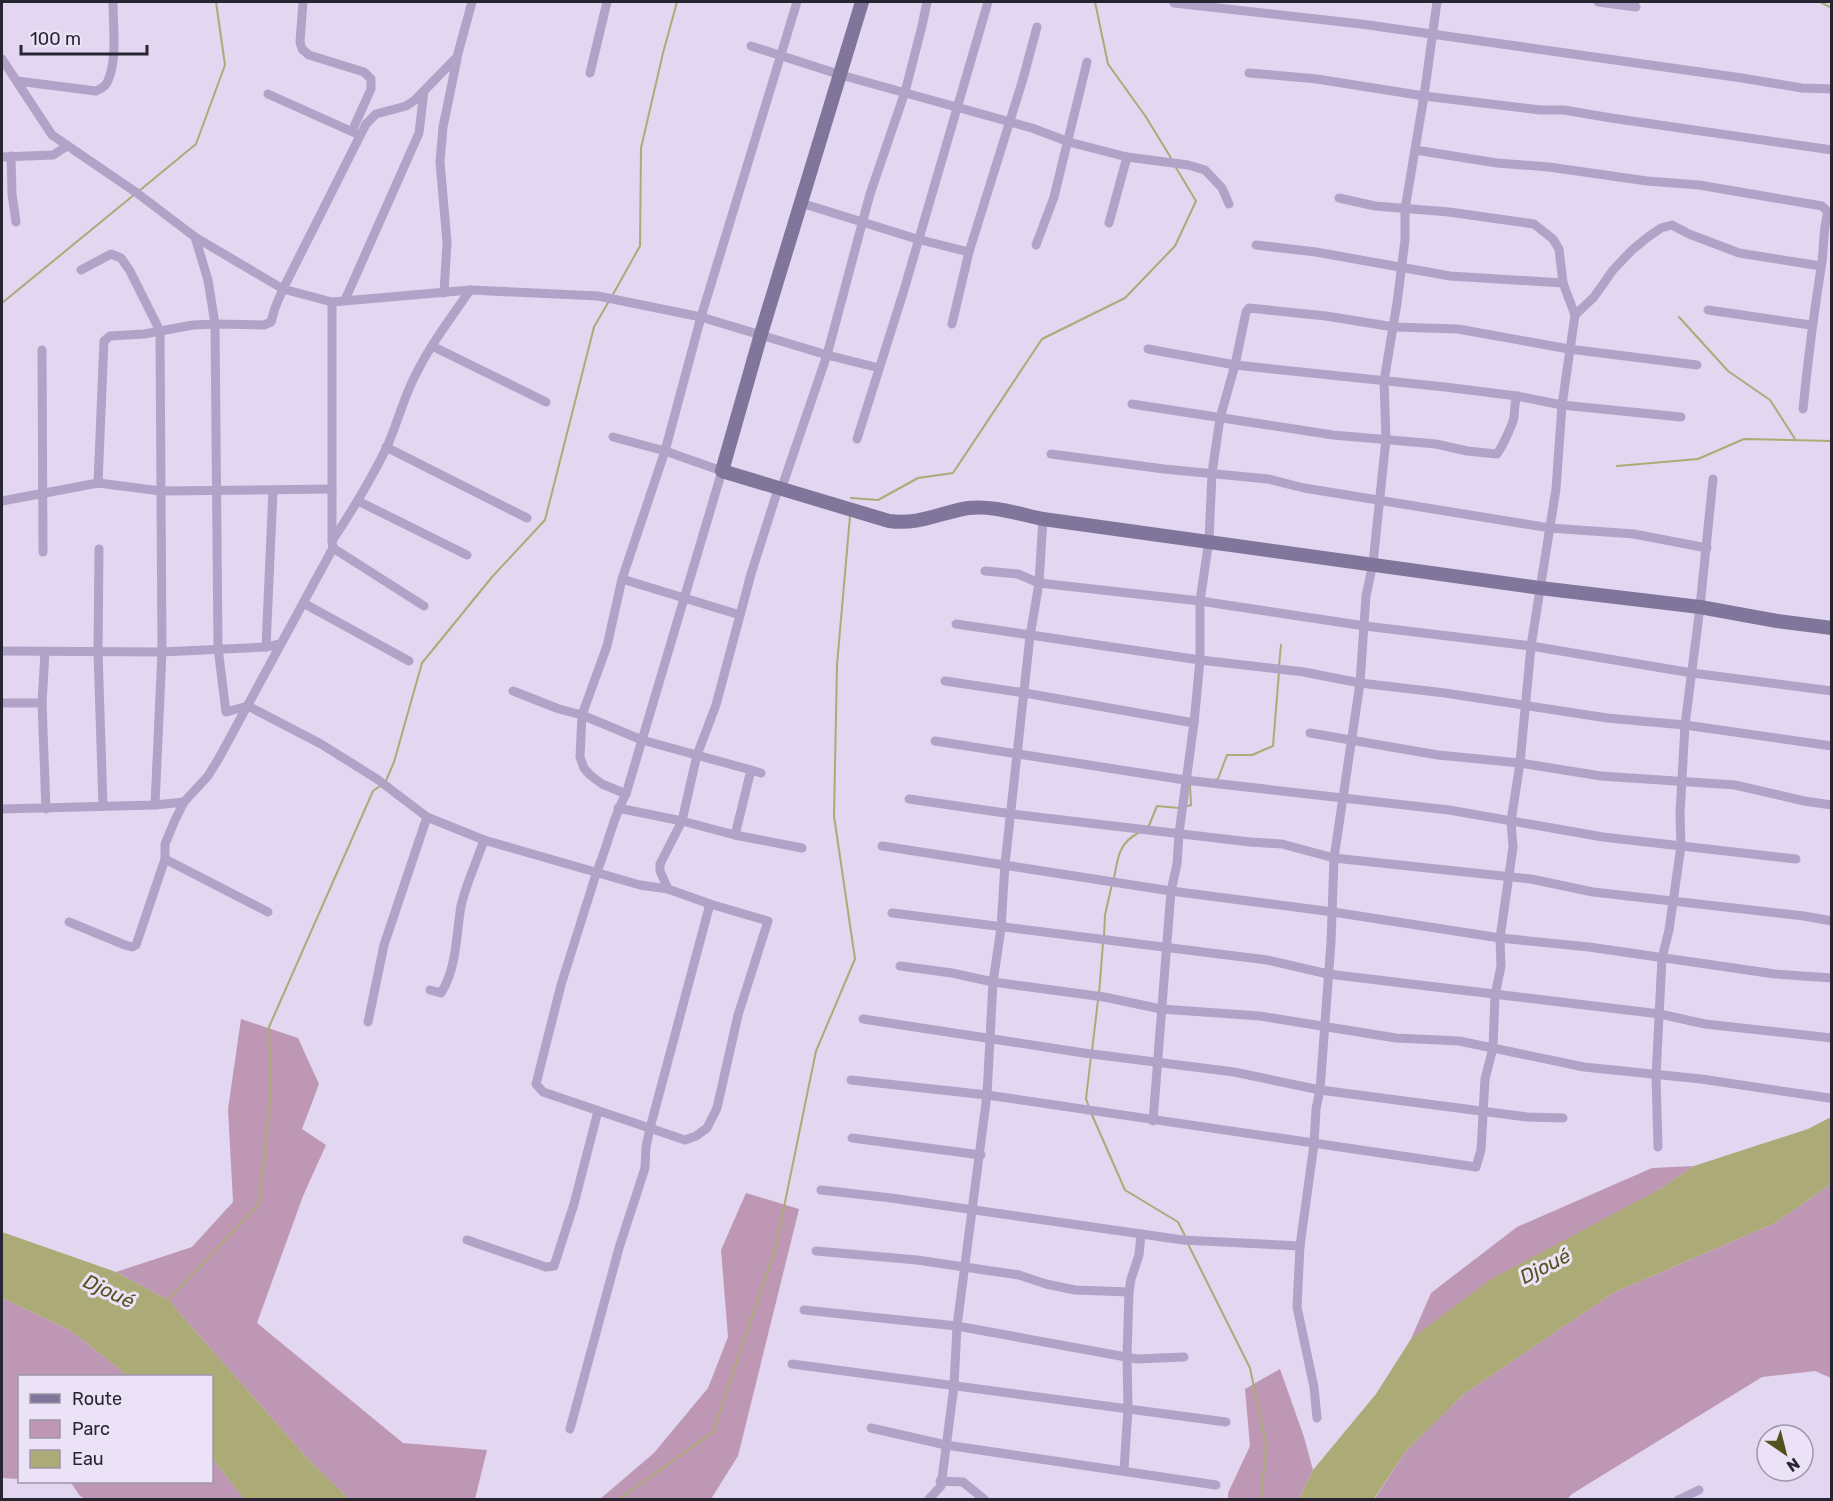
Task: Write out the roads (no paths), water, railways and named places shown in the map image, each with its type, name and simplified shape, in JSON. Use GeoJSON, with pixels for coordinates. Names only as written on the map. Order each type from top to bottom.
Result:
{"type":"FeatureCollection","features":[{"type":"Feature","properties":{"kind":"street"},"geometry":{"type":"LineString","coordinates":[[17,81],[96,91],[104,87],[109,80],[112,67],[113,2]]}},
{"type":"Feature","properties":{"kind":"street"},"geometry":{"type":"LineString","coordinates":[[98,483],[104,341],[110,336],[144,334],[215,324],[264,326],[271,322],[283,289],[356,134],[371,88],[371,79],[364,72],[309,55],[302,49],[300,42],[303,2]]}},
{"type":"Feature","properties":{"kind":"street"},"geometry":{"type":"LineString","coordinates":[[444,292],[447,242],[440,162],[443,127],[457,57],[472,2]]}},
{"type":"Feature","properties":{"kind":"street"},"geometry":{"type":"LineString","coordinates":[[590,73],[607,2]]}},
{"type":"Feature","properties":{"kind":"street"},"geometry":{"type":"LineString","coordinates":[[626,794],[602,784],[590,776],[584,768],[580,757],[582,715],[607,646],[622,579],[665,451],[701,318],[797,2]]}},
{"type":"Feature","properties":{"kind":"street"},"geometry":{"type":"LineString","coordinates":[[195,237],[207,280],[215,324],[218,648],[226,712],[248,706],[349,761],[427,817],[484,840],[597,871],[640,885],[668,889],[768,921],[738,1015],[717,1108],[707,1128],[696,1136],[684,1140],[543,1092],[536,1084],[561,985],[597,871],[618,808],[626,794],[722,471],[760,334],[862,2]]}},
{"type":"Feature","properties":{"kind":"street"},"geometry":{"type":"LineString","coordinates":[[668,889],[660,870],[660,864],[682,821],[697,755],[716,705],[750,574],[827,355],[861,221],[905,92],[927,2]]}},
{"type":"Feature","properties":{"kind":"street"},"geometry":{"type":"LineString","coordinates":[[857,439],[988,2]]}},
{"type":"Feature","properties":{"kind":"street"},"geometry":{"type":"LineString","coordinates":[[1317,1418],[1314,1387],[1298,1307],[1300,1246],[1320,1090],[1333,912],[1334,858],[1360,683],[1366,596],[1373,563],[1386,439],[1384,381],[1394,327],[1405,240],[1405,209],[1434,36],[1437,2]]}},
{"type":"Feature","properties":{"kind":"street"},"geometry":{"type":"LineString","coordinates":[[1598,2],[1636,7]]}},
{"type":"Feature","properties":{"kind":"street"},"geometry":{"type":"LineString","coordinates":[[1174,3],[1361,24],[1434,36],[1636,62],[1802,88],[1832,89]]}},
{"type":"Feature","properties":{"kind":"street"},"geometry":{"type":"LineString","coordinates":[[952,324],[969,252],[1037,27]]}},
{"type":"Feature","properties":{"kind":"street"},"geometry":{"type":"LineString","coordinates":[[751,46],[841,75],[1009,122],[1069,142],[1127,157],[1188,165],[1204,170],[1222,188],[1229,204]]}},
{"type":"Feature","properties":{"kind":"street"},"geometry":{"type":"LineString","coordinates":[[356,134],[376,114],[406,106],[457,57]]}},
{"type":"Feature","properties":{"kind":"street"},"geometry":{"type":"LineString","coordinates":[[2,59],[52,135],[137,193],[195,237],[283,289],[332,302],[470,290],[598,296],[701,318],[879,368]]}},
{"type":"Feature","properties":{"kind":"street"},"geometry":{"type":"LineString","coordinates":[[1036,245],[1054,197],[1087,62]]}},
{"type":"Feature","properties":{"kind":"street"},"geometry":{"type":"LineString","coordinates":[[1250,73],[1329,81],[1424,96],[1540,110],[1564,110],[1832,150]]}},
{"type":"Feature","properties":{"kind":"street"},"geometry":{"type":"LineString","coordinates":[[345,300],[419,133],[424,91]]}},
{"type":"Feature","properties":{"kind":"street"},"geometry":{"type":"LineString","coordinates":[[268,94],[356,134]]}},
{"type":"Feature","properties":{"kind":"street"},"geometry":{"type":"LineString","coordinates":[[16,222],[6,157],[53,155],[67,146]]}},
{"type":"Feature","properties":{"kind":"street"},"geometry":{"type":"LineString","coordinates":[[1415,150],[1497,163],[1699,185],[1822,206],[1828,212],[1824,226],[1825,241],[1811,325],[1803,409]]}},
{"type":"Feature","properties":{"kind":"street"},"geometry":{"type":"LineString","coordinates":[[1109,223],[1127,157]]}},
{"type":"Feature","properties":{"kind":"street"},"geometry":{"type":"LineString","coordinates":[[851,1080],[987,1095],[1476,1167],[1481,1150],[1485,1078],[1493,1048],[1495,995],[1501,966],[1500,938],[1513,847],[1511,821],[1520,763],[1531,646],[1556,489],[1562,405],[1575,315],[1563,282],[1559,249],[1553,239],[1534,224],[1449,212],[1375,206],[1339,198]]}},
{"type":"Feature","properties":{"kind":"street"},"geometry":{"type":"LineString","coordinates":[[801,203],[917,239],[969,252]]}},
{"type":"Feature","properties":{"kind":"street"},"geometry":{"type":"LineString","coordinates":[[1575,315],[1594,297],[1612,270],[1632,250],[1654,232],[1672,225],[1739,253],[1821,266]]}},
{"type":"Feature","properties":{"kind":"street"},"geometry":{"type":"LineString","coordinates":[[1256,245],[1316,252],[1450,276],[1563,282]]}},
{"type":"Feature","properties":{"kind":"street"},"geometry":{"type":"LineString","coordinates":[[81,270],[111,254],[121,258],[142,291],[160,331],[162,652],[155,805]]}},
{"type":"Feature","properties":{"kind":"street"},"geometry":{"type":"LineString","coordinates":[[69,922],[132,947],[136,945],[165,859],[165,843],[184,802],[207,776],[248,706],[280,644],[305,604],[333,544],[386,447],[400,409],[432,345],[470,290]]}},
{"type":"Feature","properties":{"kind":"street"},"geometry":{"type":"LineString","coordinates":[[332,302],[333,544]]}},
{"type":"Feature","properties":{"kind":"street"},"geometry":{"type":"LineString","coordinates":[[1154,1121],[1171,891],[1177,864],[1200,660],[1200,602],[1209,540],[1212,473],[1220,418],[1236,365],[1237,349],[1246,312],[1249,308],[1326,316],[1394,327],[1458,329],[1569,350],[1697,365]]}},
{"type":"Feature","properties":{"kind":"street"},"geometry":{"type":"LineString","coordinates":[[1708,310],[1811,325]]}},
{"type":"Feature","properties":{"kind":"street"},"geometry":{"type":"LineString","coordinates":[[432,345],[546,402]]}},
{"type":"Feature","properties":{"kind":"street"},"geometry":{"type":"LineString","coordinates":[[1148,349],[1236,365],[1517,396],[1562,405],[1681,417]]}},
{"type":"Feature","properties":{"kind":"street"},"geometry":{"type":"LineString","coordinates":[[42,350],[43,552]]}},
{"type":"Feature","properties":{"kind":"street"},"geometry":{"type":"LineString","coordinates":[[1132,404],[1333,435],[1386,439],[1497,454],[1514,419],[1514,405],[1517,396]]}},
{"type":"Feature","properties":{"kind":"street"},"geometry":{"type":"LineString","coordinates":[[614,437],[889,521],[924,520],[980,507],[1043,519],[1209,540],[1540,588],[1701,607],[1832,628]]}},
{"type":"Feature","properties":{"kind":"street"},"geometry":{"type":"LineString","coordinates":[[386,447],[526,518]]}},
{"type":"Feature","properties":{"kind":"street"},"geometry":{"type":"LineString","coordinates":[[1051,453],[1164,469],[1268,479],[1378,501],[1550,528],[1634,534],[1707,548]]}},
{"type":"Feature","properties":{"kind":"street"},"geometry":{"type":"LineString","coordinates":[[1658,1147],[1656,1076],[1662,958],[1681,846],[1680,814],[1685,725],[1701,607],[1713,479]]}},
{"type":"Feature","properties":{"kind":"street"},"geometry":{"type":"LineString","coordinates":[[2,501],[98,483],[161,491],[332,489]]}},
{"type":"Feature","properties":{"kind":"street"},"geometry":{"type":"LineString","coordinates":[[266,647],[273,490]]}},
{"type":"Feature","properties":{"kind":"street"},"geometry":{"type":"LineString","coordinates":[[358,501],[467,555]]}},
{"type":"Feature","properties":{"kind":"street"},"geometry":{"type":"LineString","coordinates":[[928,1500],[940,1486],[954,1386],[957,1326],[971,1211],[981,1155],[987,1095],[993,982],[1001,928],[1005,864],[1030,636],[1039,584],[1043,519]]}},
{"type":"Feature","properties":{"kind":"street"},"geometry":{"type":"LineString","coordinates":[[333,544],[424,606]]}},
{"type":"Feature","properties":{"kind":"street"},"geometry":{"type":"LineString","coordinates":[[99,549],[98,652],[103,806]]}},
{"type":"Feature","properties":{"kind":"street"},"geometry":{"type":"LineString","coordinates":[[985,571],[1018,574],[1039,584],[1200,602],[1365,626],[1531,646],[1692,673],[1832,691]]}},
{"type":"Feature","properties":{"kind":"street"},"geometry":{"type":"LineString","coordinates":[[622,579],[740,615]]}},
{"type":"Feature","properties":{"kind":"street"},"geometry":{"type":"LineString","coordinates":[[305,604],[409,661]]}},
{"type":"Feature","properties":{"kind":"street"},"geometry":{"type":"LineString","coordinates":[[956,624],[1200,660],[1304,672],[1360,683],[1445,693],[1607,718],[1685,725],[1832,746]]}},
{"type":"Feature","properties":{"kind":"street"},"geometry":{"type":"LineString","coordinates":[[2,651],[162,652],[266,647],[280,644]]}},
{"type":"Feature","properties":{"kind":"street"},"geometry":{"type":"LineString","coordinates":[[45,652],[42,703],[46,808]]}},
{"type":"Feature","properties":{"kind":"street"},"geometry":{"type":"LineString","coordinates":[[945,681],[1194,723]]}},
{"type":"Feature","properties":{"kind":"street"},"geometry":{"type":"LineString","coordinates":[[513,691],[559,709],[582,715],[642,740],[756,771],[735,835]]}},
{"type":"Feature","properties":{"kind":"street"},"geometry":{"type":"LineString","coordinates":[[2,703],[42,703]]}},
{"type":"Feature","properties":{"kind":"street"},"geometry":{"type":"LineString","coordinates":[[1310,733],[1438,755],[1520,763],[1601,776],[1735,785],[1832,805]]}},
{"type":"Feature","properties":{"kind":"street"},"geometry":{"type":"LineString","coordinates":[[935,741],[1185,780],[1449,810],[1603,837],[1796,859]]}},
{"type":"Feature","properties":{"kind":"street"},"geometry":{"type":"LineString","coordinates":[[909,799],[1012,814],[1282,844],[1334,858],[1508,876],[1593,892],[1832,921]]}},
{"type":"Feature","properties":{"kind":"street"},"geometry":{"type":"LineString","coordinates":[[2,809],[155,805],[184,802]]}},
{"type":"Feature","properties":{"kind":"street"},"geometry":{"type":"LineString","coordinates":[[618,808],[802,848]]}},
{"type":"Feature","properties":{"kind":"street"},"geometry":{"type":"LineString","coordinates":[[368,1022],[384,945],[427,817]]}},
{"type":"Feature","properties":{"kind":"street"},"geometry":{"type":"LineString","coordinates":[[430,990],[441,993],[451,972],[462,903],[484,840]]}},
{"type":"Feature","properties":{"kind":"street"},"geometry":{"type":"LineString","coordinates":[[882,846],[1171,891],[1333,912],[1500,938],[1589,947],[1775,974],[1832,978]]}},
{"type":"Feature","properties":{"kind":"street"},"geometry":{"type":"LineString","coordinates":[[165,859],[268,912]]}},
{"type":"Feature","properties":{"kind":"street"},"geometry":{"type":"LineString","coordinates":[[570,1429],[618,1248],[645,1168],[650,1128],[710,904]]}},
{"type":"Feature","properties":{"kind":"street"},"geometry":{"type":"LineString","coordinates":[[892,914],[1267,960],[1328,974],[1660,1014],[1705,1024],[1832,1038]]}},
{"type":"Feature","properties":{"kind":"street"},"geometry":{"type":"LineString","coordinates":[[900,966],[952,973],[993,982],[1104,997],[1161,1009],[1260,1016],[1396,1038],[1459,1041],[1584,1067],[1701,1079],[1829,1098]]}},
{"type":"Feature","properties":{"kind":"street"},"geometry":{"type":"LineString","coordinates":[[863,1019],[1084,1053],[1234,1072],[1320,1090],[1527,1117],[1563,1118]]}},
{"type":"Feature","properties":{"kind":"street"},"geometry":{"type":"LineString","coordinates":[[467,1240],[546,1267],[554,1266],[574,1204],[598,1111]]}},
{"type":"Feature","properties":{"kind":"street"},"geometry":{"type":"LineString","coordinates":[[852,1138],[981,1155]]}},
{"type":"Feature","properties":{"kind":"street"},"geometry":{"type":"LineString","coordinates":[[821,1190],[1182,1240],[1300,1246]]}},
{"type":"Feature","properties":{"kind":"street"},"geometry":{"type":"LineString","coordinates":[[1124,1470],[1128,1409],[1129,1292],[1139,1255],[1141,1234]]}},
{"type":"Feature","properties":{"kind":"street"},"geometry":{"type":"LineString","coordinates":[[816,1251],[917,1260],[1018,1275],[1076,1290],[1129,1292]]}},
{"type":"Feature","properties":{"kind":"street"},"geometry":{"type":"LineString","coordinates":[[804,1310],[957,1326],[1137,1359],[1184,1357]]}},
{"type":"Feature","properties":{"kind":"street"},"geometry":{"type":"LineString","coordinates":[[792,1364],[1226,1422]]}},
{"type":"Feature","properties":{"kind":"street"},"geometry":{"type":"LineString","coordinates":[[871,1428],[946,1445],[1216,1485]]}},
{"type":"Feature","properties":{"kind":"street"},"geometry":{"type":"LineString","coordinates":[[940,1481],[963,1482],[985,1500]]}},
{"type":"Feature","properties":{"kind":"street"},"geometry":{"type":"LineString","coordinates":[[1677,1500],[1699,1490]]}},
{"type":"Feature","properties":{"kind":"water","name":"Djoué"},"geometry":{"type":"Polygon","coordinates":[[[1831,1117],[1831,1184],[1775,1223],[1613,1293],[1464,1394],[1405,1452],[1374,1499],[1299,1499],[1313,1470],[1376,1394],[1411,1339],[1490,1280],[1660,1189],[1694,1166],[1808,1129],[1831,1117]]]}},
{"type":"Feature","properties":{"kind":"water","name":"Djoué"},"geometry":{"type":"Polygon","coordinates":[[[2,1232],[116,1272],[168,1300],[306,1457],[349,1499],[244,1499],[213,1459],[213,1375],[127,1375],[70,1330],[2,1298],[2,1232]]]}},
{"type":"Feature","properties":{"kind":"waterway"},"geometry":{"type":"LineString","coordinates":[[139,191],[196,144],[225,65],[216,2]]}},
{"type":"Feature","properties":{"kind":"waterway"},"geometry":{"type":"LineString","coordinates":[[612,296],[640,246],[641,148],[677,2]]}},
{"type":"Feature","properties":{"kind":"waterway"},"geometry":{"type":"LineString","coordinates":[[1095,2],[1108,64],[1146,117],[1171,158]]}},
{"type":"Feature","properties":{"kind":"waterway"},"geometry":{"type":"LineString","coordinates":[[1820,2],[1832,8]]}},
{"type":"Feature","properties":{"kind":"waterway"},"geometry":{"type":"LineString","coordinates":[[851,498],[878,500],[918,478],[953,473],[1042,339],[1125,298],[1175,246],[1196,201],[1175,166]]}},
{"type":"Feature","properties":{"kind":"waterway"},"geometry":{"type":"LineString","coordinates":[[2,303],[135,194]]}},
{"type":"Feature","properties":{"kind":"waterway"},"geometry":{"type":"LineString","coordinates":[[385,783],[394,762],[422,663],[492,577],[545,520],[594,327],[609,301]]}},
{"type":"Feature","properties":{"kind":"waterway"},"geometry":{"type":"LineString","coordinates":[[1679,317],[1728,371],[1770,400],[1795,439]]}},
{"type":"Feature","properties":{"kind":"waterway"},"geometry":{"type":"LineString","coordinates":[[1617,466],[1698,459],[1744,439],[1832,441]]}},
{"type":"Feature","properties":{"kind":"waterway"},"geometry":{"type":"LineString","coordinates":[[618,1500],[713,1432],[776,1246],[816,1051],[855,959],[834,816],[837,665],[850,516]]}},
{"type":"Feature","properties":{"kind":"waterway"},"geometry":{"type":"LineString","coordinates":[[1279,666],[1281,645]]}},
{"type":"Feature","properties":{"kind":"waterway"},"geometry":{"type":"LineString","coordinates":[[1216,779],[1218,779],[1227,755],[1252,755],[1273,746],[1279,672]]}},
{"type":"Feature","properties":{"kind":"waterway"},"geometry":{"type":"LineString","coordinates":[[1184,807],[1191,805],[1190,785]]}},
{"type":"Feature","properties":{"kind":"waterway"},"geometry":{"type":"LineString","coordinates":[[166,1302],[259,1204],[271,1093],[269,1027],[373,791],[380,786]]}},
{"type":"Feature","properties":{"kind":"waterway"},"geometry":{"type":"LineString","coordinates":[[1148,828],[1157,806],[1179,808]]}},
{"type":"Feature","properties":{"kind":"waterway"},"geometry":{"type":"LineString","coordinates":[[1114,878],[1123,847],[1131,837],[1138,833]]}},
{"type":"Feature","properties":{"kind":"waterway"},"geometry":{"type":"LineString","coordinates":[[1104,937],[1105,915],[1112,884]]}},
{"type":"Feature","properties":{"kind":"waterway"},"geometry":{"type":"LineString","coordinates":[[1099,994],[1103,943]]}},
{"type":"Feature","properties":{"kind":"waterway"},"geometry":{"type":"LineString","coordinates":[[1092,1051],[1098,1000]]}},
{"type":"Feature","properties":{"kind":"waterway"},"geometry":{"type":"LineString","coordinates":[[1089,1107],[1086,1099],[1091,1056]]}},
{"type":"Feature","properties":{"kind":"waterway"},"geometry":{"type":"LineString","coordinates":[[1092,1115],[1125,1190],[1178,1222],[1185,1236]]}},
{"type":"Feature","properties":{"kind":"waterway"},"geometry":{"type":"LineString","coordinates":[[1188,1244],[1250,1368],[1266,1445],[1261,1500]]}}]}
